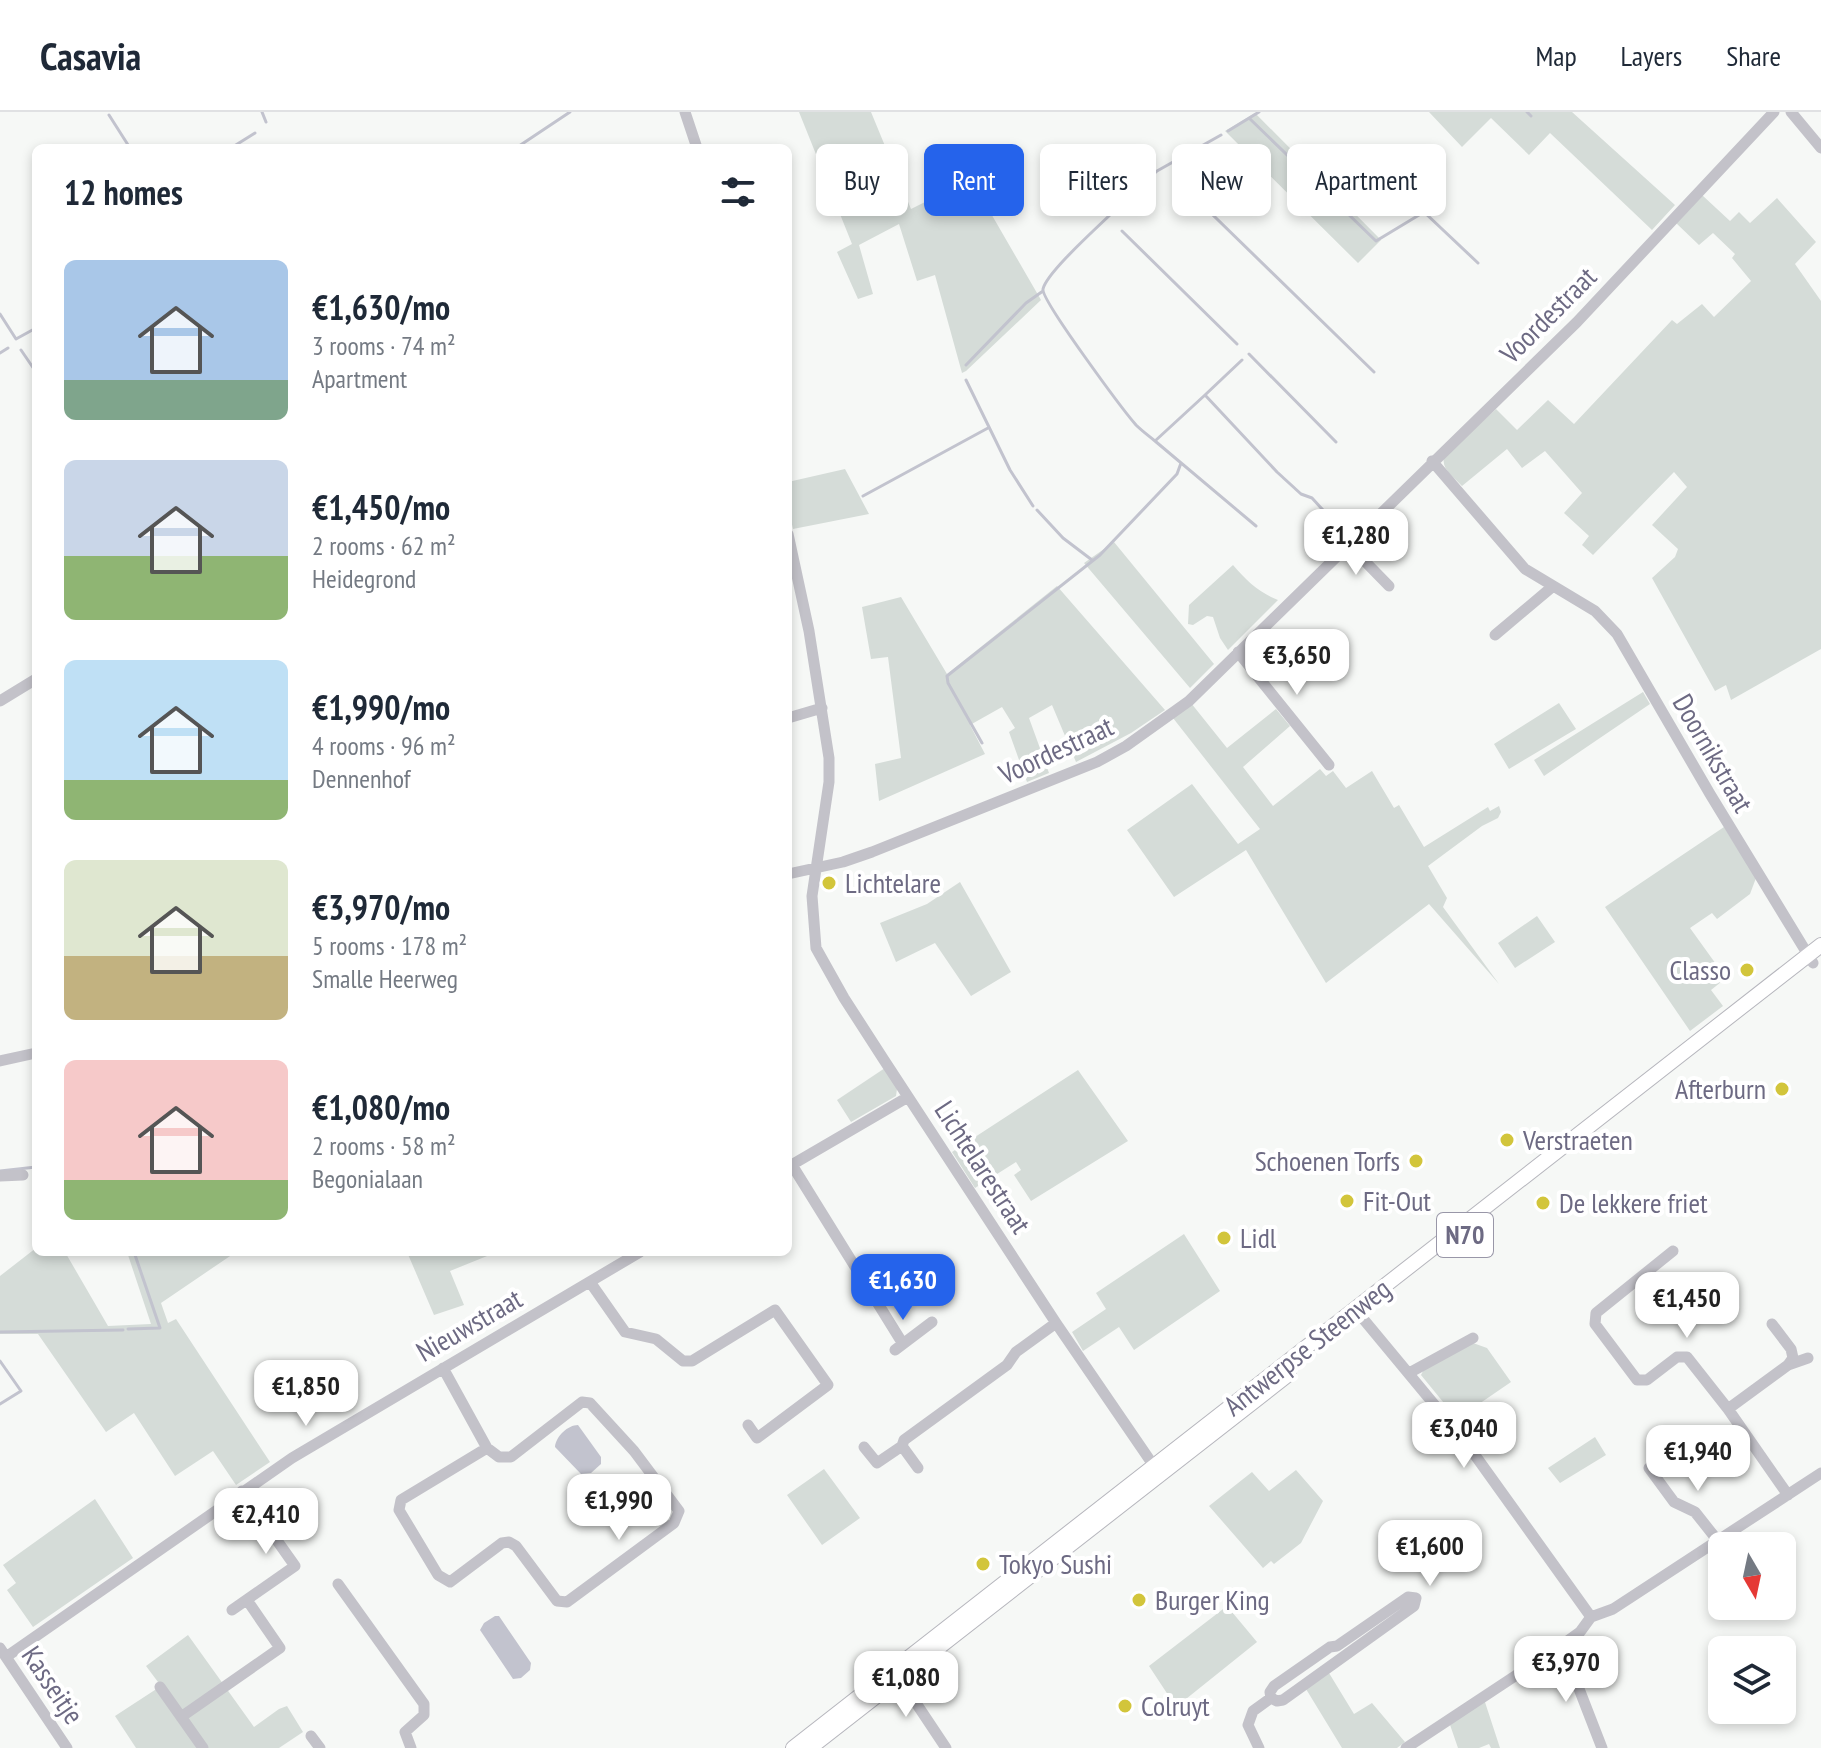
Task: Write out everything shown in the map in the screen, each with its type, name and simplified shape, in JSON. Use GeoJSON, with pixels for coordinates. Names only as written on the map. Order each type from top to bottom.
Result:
{"type":"FeatureCollection","features":[{"type":"Feature","properties":{"kind":"main road","name":"Antwerpse Steenweg"},"geometry":{"type":"LineString","coordinates":[[793,1748],[820,1741],[896,1674],[1814,958],[1821,945]]}},
{"type":"Feature","properties":{"kind":"street"},"geometry":{"type":"LineString","coordinates":[[685,112],[696,144]]}},
{"type":"Feature","properties":{"kind":"street","name":"Voordestraat"},"geometry":{"type":"LineString","coordinates":[[815,868],[872,852],[1097,762],[1126,746],[1189,701],[1577,322],[1774,112]]}},
{"type":"Feature","properties":{"kind":"street"},"geometry":{"type":"LineString","coordinates":[[1791,112],[1821,148]]}},
{"type":"Feature","properties":{"kind":"street","name":"Doornikstraat"},"geometry":{"type":"LineString","coordinates":[[1432,461],[1525,569],[1595,611],[1617,634],[1710,794],[1814,958]]}},
{"type":"Feature","properties":{"kind":"street"},"geometry":{"type":"LineString","coordinates":[[1348,544],[1389,586]]}},
{"type":"Feature","properties":{"kind":"street","name":"Lichtelarestraat"},"geometry":{"type":"LineString","coordinates":[[792,570],[822,708],[830,770],[812,896],[816,948],[844,998],[908,1097],[1056,1323],[1158,1471]]}},
{"type":"Feature","properties":{"kind":"street"},"geometry":{"type":"LineString","coordinates":[[1495,635],[1552,587]]}},
{"type":"Feature","properties":{"kind":"street"},"geometry":{"type":"LineString","coordinates":[[1238,652],[1329,765]]}},
{"type":"Feature","properties":{"kind":"street"},"geometry":{"type":"LineString","coordinates":[[0,701],[32,681]]}},
{"type":"Feature","properties":{"kind":"street"},"geometry":{"type":"LineString","coordinates":[[792,717],[822,708]]}},
{"type":"Feature","properties":{"kind":"street"},"geometry":{"type":"LineString","coordinates":[[792,873],[815,868]]}},
{"type":"Feature","properties":{"kind":"street"},"geometry":{"type":"LineString","coordinates":[[0,1061],[32,1054]]}},
{"type":"Feature","properties":{"kind":"street"},"geometry":{"type":"LineString","coordinates":[[792,1165],[908,1097]]}},
{"type":"Feature","properties":{"kind":"street"},"geometry":{"type":"LineString","coordinates":[[792,1169],[899,1347],[932,1322]]}},
{"type":"Feature","properties":{"kind":"street"},"geometry":{"type":"LineString","coordinates":[[0,1176],[23,1175]]}},
{"type":"Feature","properties":{"kind":"street"},"geometry":{"type":"LineString","coordinates":[[1673,1251],[1596,1313],[1595,1324],[1637,1380],[1647,1380],[1677,1357],[1687,1357],[1788,1495]]}},
{"type":"Feature","properties":{"kind":"street","name":"Nieuwstraat"},"geometry":{"type":"LineString","coordinates":[[3,1652],[318,1441],[633,1256]]}},
{"type":"Feature","properties":{"kind":"street"},"geometry":{"type":"LineString","coordinates":[[590,1282],[625,1332],[656,1339],[683,1361],[692,1361],[775,1310],[828,1385],[757,1438],[748,1425]]}},
{"type":"Feature","properties":{"kind":"street"},"geometry":{"type":"LineString","coordinates":[[1358,1313],[1467,1444],[1591,1617]]}},
{"type":"Feature","properties":{"kind":"street"},"geometry":{"type":"LineString","coordinates":[[864,1447],[877,1463],[1007,1365],[1016,1352],[1056,1323]]}},
{"type":"Feature","properties":{"kind":"street"},"geometry":{"type":"LineString","coordinates":[[1772,1324],[1791,1349],[1793,1358],[1788,1365]]}},
{"type":"Feature","properties":{"kind":"street"},"geometry":{"type":"LineString","coordinates":[[1409,1373],[1473,1338]]}},
{"type":"Feature","properties":{"kind":"street"},"geometry":{"type":"LineString","coordinates":[[1728,1409],[1788,1365],[1808,1358]]}},
{"type":"Feature","properties":{"kind":"street"},"geometry":{"type":"LineString","coordinates":[[443,1368],[487,1448],[499,1457],[511,1457],[582,1402],[590,1403],[634,1451],[679,1511],[674,1523],[567,1602],[557,1601],[516,1546],[509,1542],[502,1543],[450,1588],[438,1575],[399,1510],[401,1500],[487,1448]]}},
{"type":"Feature","properties":{"kind":"street"},"geometry":{"type":"LineString","coordinates":[[902,1446],[918,1468]]}},
{"type":"Feature","properties":{"kind":"street"},"geometry":{"type":"LineString","coordinates":[[1649,1468],[1674,1502],[1695,1512],[1711,1532]]}},
{"type":"Feature","properties":{"kind":"street"},"geometry":{"type":"LineString","coordinates":[[1732,1532],[1821,1473]]}},
{"type":"Feature","properties":{"kind":"street"},"geometry":{"type":"LineString","coordinates":[[232,1610],[295,1566],[242,1491]]}},
{"type":"Feature","properties":{"kind":"street"},"geometry":{"type":"LineString","coordinates":[[1406,1748],[1562,1645],[1583,1629],[1591,1617],[1603,1615],[1708,1547]]}},
{"type":"Feature","properties":{"kind":"street"},"geometry":{"type":"LineString","coordinates":[[338,1584],[424,1704],[424,1715],[405,1732],[411,1748]]}},
{"type":"Feature","properties":{"kind":"street"},"geometry":{"type":"LineString","coordinates":[[1408,1597],[1416,1598],[1414,1606],[1340,1651],[1408,1597]]}},
{"type":"Feature","properties":{"kind":"street"},"geometry":{"type":"LineString","coordinates":[[181,1717],[280,1648],[247,1600]]}},
{"type":"Feature","properties":{"kind":"street"},"geometry":{"type":"LineString","coordinates":[[1562,1645],[1602,1748]]}},
{"type":"Feature","properties":{"kind":"street"},"geometry":{"type":"LineString","coordinates":[[1259,1748],[1250,1734],[1249,1718],[1253,1711],[1271,1698],[1283,1700],[1340,1661],[1340,1651]]}},
{"type":"Feature","properties":{"kind":"street","name":"Kasseitje"},"geometry":{"type":"LineString","coordinates":[[3,1652],[67,1748]]}},
{"type":"Feature","properties":{"kind":"street"},"geometry":{"type":"LineString","coordinates":[[896,1674],[946,1748]]}},
{"type":"Feature","properties":{"kind":"street"},"geometry":{"type":"LineString","coordinates":[[160,1687],[203,1748]]}},
{"type":"Feature","properties":{"kind":"street"},"geometry":{"type":"LineString","coordinates":[[311,1736],[320,1748]]}},
{"type":"Feature","properties":{"kind":"shaded area"},"geometry":{"type":"Polygon","coordinates":[[[799,112],[871,112],[884,144],[816,144],[816,154],[799,112]]]}},
{"type":"Feature","properties":{"kind":"shaded area"},"geometry":{"type":"Polygon","coordinates":[[[1429,112],[1572,112],[1675,205],[1652,230],[1550,133],[1529,155],[1491,118],[1462,147],[1429,112]]]}},
{"type":"Feature","properties":{"kind":"shaded area"},"geometry":{"type":"Polygon","coordinates":[[[1255,113],[1287,145],[1287,193],[1271,177],[1271,144],[1238,144],[1225,131],[1255,113]]]}},
{"type":"Feature","properties":{"kind":"shaded area"},"geometry":{"type":"Polygon","coordinates":[[[1702,195],[1730,221],[1739,212],[1750,223],[1777,198],[1816,242],[1795,264],[1821,301],[1821,649],[1731,700],[1726,685],[1715,691],[1652,578],[1675,557],[1678,549],[1652,525],[1687,487],[1674,472],[1593,555],[1582,545],[1589,536],[1564,513],[1582,493],[1545,451],[1522,468],[1507,449],[1462,486],[1444,464],[1445,455],[1496,409],[1517,430],[1548,400],[1574,424],[1672,320],[1677,324],[1702,304],[1714,317],[1751,281],[1732,258],[1735,254],[1713,233],[1699,245],[1676,223],[1702,195]]]}},
{"type":"Feature","properties":{"kind":"shaded area"},"geometry":{"type":"Polygon","coordinates":[[[908,202],[911,209],[924,202],[924,216],[992,216],[1041,300],[962,373],[935,275],[917,281],[899,224],[859,245],[873,294],[858,299],[837,252],[852,244],[841,216],[908,216],[908,202]]]}},
{"type":"Feature","properties":{"kind":"shaded area"},"geometry":{"type":"Polygon","coordinates":[[[1311,216],[1357,216],[1381,240],[1358,263],[1311,216]]]}},
{"type":"Feature","properties":{"kind":"shaded area"},"geometry":{"type":"Polygon","coordinates":[[[845,469],[869,514],[793,529],[792,481],[845,469]]]}},
{"type":"Feature","properties":{"kind":"shaded area"},"geometry":{"type":"Polygon","coordinates":[[[1114,542],[1214,664],[1190,688],[1084,563],[1114,542]]]}},
{"type":"Feature","properties":{"kind":"shaded area"},"geometry":{"type":"Polygon","coordinates":[[[1233,565],[1253,586],[1278,600],[1228,650],[1213,617],[1207,616],[1193,625],[1188,624],[1189,605],[1233,565]]]}},
{"type":"Feature","properties":{"kind":"shaded area"},"geometry":{"type":"Polygon","coordinates":[[[1057,586],[1165,710],[1131,733],[1076,762],[1052,705],[1029,718],[1049,773],[1027,782],[1009,732],[1015,728],[1002,707],[970,725],[985,754],[879,801],[875,764],[901,758],[888,657],[871,659],[862,607],[901,597],[947,674],[1057,586]]]}},
{"type":"Feature","properties":{"kind":"shaded area"},"geometry":{"type":"Polygon","coordinates":[[[1643,692],[1650,704],[1544,776],[1534,760],[1643,692]]]}},
{"type":"Feature","properties":{"kind":"shaded area"},"geometry":{"type":"Polygon","coordinates":[[[1191,703],[1227,748],[1276,709],[1290,726],[1243,767],[1273,806],[1320,769],[1326,776],[1333,771],[1346,788],[1372,771],[1394,808],[1399,805],[1424,847],[1488,807],[1490,811],[1499,806],[1501,812],[1498,818],[1482,826],[1428,866],[1447,898],[1443,907],[1499,984],[1429,904],[1326,983],[1246,850],[1174,897],[1127,830],[1192,784],[1238,844],[1260,829],[1173,718],[1191,703]]]}},
{"type":"Feature","properties":{"kind":"shaded area"},"geometry":{"type":"Polygon","coordinates":[[[1559,703],[1576,729],[1509,769],[1494,744],[1559,703]]]}},
{"type":"Feature","properties":{"kind":"shaded area"},"geometry":{"type":"Polygon","coordinates":[[[1724,827],[1756,878],[1750,894],[1717,919],[1712,913],[1690,928],[1726,978],[1711,990],[1723,1006],[1690,1031],[1605,907],[1724,827]]]}},
{"type":"Feature","properties":{"kind":"shaded area"},"geometry":{"type":"Polygon","coordinates":[[[960,882],[1011,972],[971,996],[935,943],[896,962],[880,923],[927,904],[960,882]]]}},
{"type":"Feature","properties":{"kind":"shaded area"},"geometry":{"type":"Polygon","coordinates":[[[1537,916],[1555,942],[1515,968],[1498,943],[1537,916]]]}},
{"type":"Feature","properties":{"kind":"shaded area"},"geometry":{"type":"Polygon","coordinates":[[[885,1068],[897,1089],[896,1096],[851,1122],[837,1100],[885,1068]]]}},
{"type":"Feature","properties":{"kind":"shaded area"},"geometry":{"type":"Polygon","coordinates":[[[1078,1070],[1128,1141],[1031,1201],[1014,1175],[1021,1170],[1016,1162],[975,1188],[952,1152],[1078,1070]]]}},
{"type":"Feature","properties":{"kind":"shaded area"},"geometry":{"type":"Polygon","coordinates":[[[1184,1234],[1220,1291],[1134,1350],[1119,1327],[1083,1351],[1072,1332],[1106,1309],[1096,1293],[1184,1234]]]}},
{"type":"Feature","properties":{"kind":"shaded area"},"geometry":{"type":"Polygon","coordinates":[[[32,1251],[32,1256],[67,1256],[108,1326],[151,1324],[128,1256],[230,1256],[161,1303],[168,1323],[176,1319],[270,1462],[236,1485],[213,1451],[175,1476],[134,1413],[106,1432],[38,1334],[0,1334],[0,1276],[32,1251]]]}},
{"type":"Feature","properties":{"kind":"shaded area"},"geometry":{"type":"Polygon","coordinates":[[[409,1256],[487,1256],[450,1271],[464,1305],[434,1315],[409,1256]]]}},
{"type":"Feature","properties":{"kind":"shaded area"},"geometry":{"type":"Polygon","coordinates":[[[1473,1343],[1487,1348],[1511,1382],[1457,1419],[1421,1375],[1424,1369],[1473,1343]]]}},
{"type":"Feature","properties":{"kind":"shaded area"},"geometry":{"type":"Polygon","coordinates":[[[578,1425],[601,1457],[601,1464],[591,1473],[581,1474],[555,1447],[563,1432],[578,1425]]]}},
{"type":"Feature","properties":{"kind":"shaded area"},"geometry":{"type":"Polygon","coordinates":[[[1595,1437],[1606,1455],[1560,1483],[1548,1468],[1595,1437]]]}},
{"type":"Feature","properties":{"kind":"shaded area"},"geometry":{"type":"Polygon","coordinates":[[[824,1469],[860,1518],[822,1545],[787,1495],[824,1469]]]}},
{"type":"Feature","properties":{"kind":"shaded area"},"geometry":{"type":"Polygon","coordinates":[[[1296,1470],[1323,1501],[1301,1543],[1274,1564],[1271,1561],[1263,1568],[1209,1506],[1252,1472],[1269,1491],[1296,1470]]]}},
{"type":"Feature","properties":{"kind":"shaded area"},"geometry":{"type":"Polygon","coordinates":[[[95,1499],[133,1558],[33,1627],[7,1590],[16,1583],[3,1565],[95,1499]]]}},
{"type":"Feature","properties":{"kind":"shaded area"},"geometry":{"type":"Polygon","coordinates":[[[1227,1606],[1257,1642],[1176,1707],[1149,1666],[1227,1606]]]}},
{"type":"Feature","properties":{"kind":"shaded area"},"geometry":{"type":"Polygon","coordinates":[[[499,1616],[531,1663],[530,1670],[521,1678],[513,1679],[480,1630],[499,1616]]]}},
{"type":"Feature","properties":{"kind":"shaded area"},"geometry":{"type":"Polygon","coordinates":[[[188,1635],[254,1727],[287,1706],[303,1732],[279,1748],[205,1748],[202,1744],[196,1748],[136,1748],[115,1716],[161,1686],[146,1666],[188,1635]]]}},
{"type":"Feature","properties":{"kind":"shaded area"},"geometry":{"type":"Polygon","coordinates":[[[1329,1673],[1354,1714],[1372,1703],[1405,1742],[1397,1748],[1342,1748],[1306,1689],[1329,1673]]]}},
{"type":"Feature","properties":{"kind":"shaded area"},"geometry":{"type":"Polygon","coordinates":[[[1483,1696],[1500,1748],[1491,1748],[1489,1744],[1479,1748],[1458,1748],[1448,1719],[1483,1696]]]}},
{"type":"Feature","properties":{"kind":"waterway"},"geometry":{"type":"LineString","coordinates":[[262,112],[266,122]]}},
{"type":"Feature","properties":{"kind":"waterway"},"geometry":{"type":"LineString","coordinates":[[522,144],[570,112]]}},
{"type":"Feature","properties":{"kind":"waterway"},"geometry":{"type":"LineString","coordinates":[[1228,131],[1259,112]]}},
{"type":"Feature","properties":{"kind":"waterway"},"geometry":{"type":"LineString","coordinates":[[1527,112],[1531,116]]}},
{"type":"Feature","properties":{"kind":"waterway"},"geometry":{"type":"LineString","coordinates":[[109,115],[127,144]]}},
{"type":"Feature","properties":{"kind":"waterway"},"geometry":{"type":"LineString","coordinates":[[1249,118],[1376,241],[1424,212],[1478,263]]}},
{"type":"Feature","properties":{"kind":"waterway"},"geometry":{"type":"LineString","coordinates":[[237,144],[255,133]]}},
{"type":"Feature","properties":{"kind":"waterway"},"geometry":{"type":"LineString","coordinates":[[1156,172],[1221,135]]}},
{"type":"Feature","properties":{"kind":"waterway"},"geometry":{"type":"LineString","coordinates":[[1109,216],[1063,261],[1043,289],[1084,356],[1136,425],[1155,441],[1205,395],[1277,472],[1301,494],[1312,498],[1343,532]]}},
{"type":"Feature","properties":{"kind":"waterway"},"geometry":{"type":"LineString","coordinates":[[1214,216],[1374,372]]}},
{"type":"Feature","properties":{"kind":"waterway"},"geometry":{"type":"LineString","coordinates":[[1122,231],[1237,344]]}},
{"type":"Feature","properties":{"kind":"waterway"},"geometry":{"type":"LineString","coordinates":[[966,365],[1026,303],[1043,291]]}},
{"type":"Feature","properties":{"kind":"waterway"},"geometry":{"type":"LineString","coordinates":[[0,314],[16,339],[32,330]]}},
{"type":"Feature","properties":{"kind":"waterway"},"geometry":{"type":"LineString","coordinates":[[0,353],[8,348]]}},
{"type":"Feature","properties":{"kind":"waterway"},"geometry":{"type":"LineString","coordinates":[[21,350],[32,366]]}},
{"type":"Feature","properties":{"kind":"waterway"},"geometry":{"type":"LineString","coordinates":[[1249,354],[1336,442]]}},
{"type":"Feature","properties":{"kind":"waterway"},"geometry":{"type":"LineString","coordinates":[[1205,395],[1242,360]]}},
{"type":"Feature","properties":{"kind":"waterway"},"geometry":{"type":"LineString","coordinates":[[966,380],[1010,470],[1033,506]]}},
{"type":"Feature","properties":{"kind":"waterway"},"geometry":{"type":"LineString","coordinates":[[863,496],[988,428]]}},
{"type":"Feature","properties":{"kind":"waterway"},"geometry":{"type":"LineString","coordinates":[[1155,441],[1256,526]]}},
{"type":"Feature","properties":{"kind":"waterway"},"geometry":{"type":"LineString","coordinates":[[982,743],[947,676],[1100,555],[1177,474],[1181,463]]}},
{"type":"Feature","properties":{"kind":"waterway"},"geometry":{"type":"LineString","coordinates":[[1037,510],[1063,538],[1092,560]]}},
{"type":"Feature","properties":{"kind":"waterway"},"geometry":{"type":"LineString","coordinates":[[0,1171],[32,1167]]}},
{"type":"Feature","properties":{"kind":"waterway"},"geometry":{"type":"LineString","coordinates":[[128,1329],[160,1328],[135,1256]]}},
{"type":"Feature","properties":{"kind":"waterway"},"geometry":{"type":"LineString","coordinates":[[0,1332],[123,1330]]}},
{"type":"Feature","properties":{"kind":"waterway"},"geometry":{"type":"LineString","coordinates":[[0,1361],[21,1391],[0,1404]]}},
{"type":"Feature","properties":{"kind":"place","name":"Lichtelare"},"geometry":{"type":"Point","coordinates":[829,883]}},
{"type":"Feature","properties":{"kind":"place","name":"Classo"},"geometry":{"type":"Point","coordinates":[1747,970]}},
{"type":"Feature","properties":{"kind":"place","name":"Afterburn"},"geometry":{"type":"Point","coordinates":[1782,1089]}},
{"type":"Feature","properties":{"kind":"place","name":"Verstraeten"},"geometry":{"type":"Point","coordinates":[1507,1140]}},
{"type":"Feature","properties":{"kind":"place","name":"Schoenen Torfs"},"geometry":{"type":"Point","coordinates":[1416,1161]}},
{"type":"Feature","properties":{"kind":"place","name":"Fit-Out"},"geometry":{"type":"Point","coordinates":[1347,1201]}},
{"type":"Feature","properties":{"kind":"place","name":"De lekkere friet"},"geometry":{"type":"Point","coordinates":[1543,1203]}},
{"type":"Feature","properties":{"kind":"place","name":"Lidl"},"geometry":{"type":"Point","coordinates":[1224,1238]}},
{"type":"Feature","properties":{"kind":"place","name":"Tokyo Sushi"},"geometry":{"type":"Point","coordinates":[983,1564]}},
{"type":"Feature","properties":{"kind":"place","name":"Burger King"},"geometry":{"type":"Point","coordinates":[1139,1600]}},
{"type":"Feature","properties":{"kind":"place","name":"Colruyt"},"geometry":{"type":"Point","coordinates":[1125,1706]}}]}
